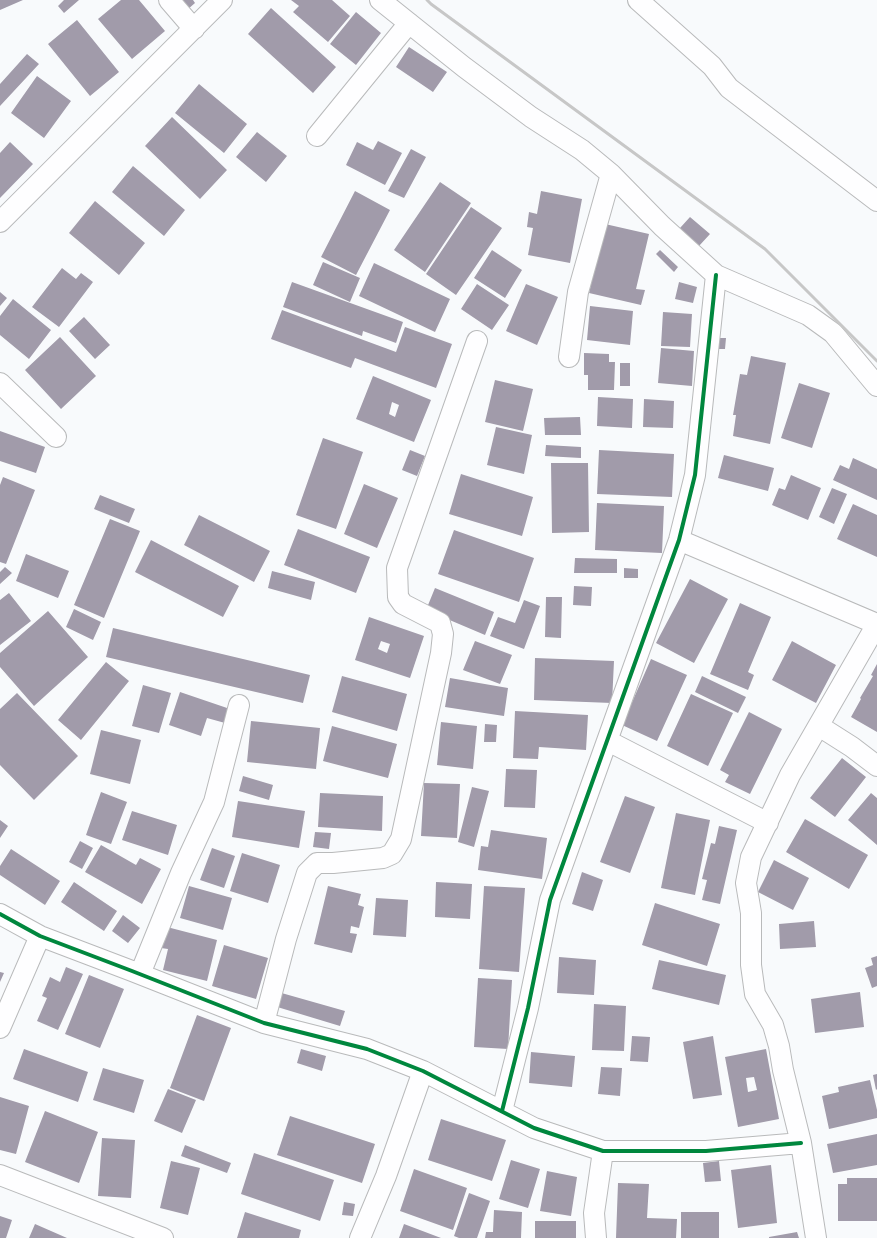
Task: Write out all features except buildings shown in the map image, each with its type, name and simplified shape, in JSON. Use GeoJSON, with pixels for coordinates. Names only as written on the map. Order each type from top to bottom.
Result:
{"type":"FeatureCollection","features":[{"type":"Feature","properties":{"kind":"street"},"geometry":{"type":"LineString","coordinates":[[169,0],[194,29]]}},
{"type":"Feature","properties":{"kind":"street"},"geometry":{"type":"LineString","coordinates":[[0,222],[222,0]]}},
{"type":"Feature","properties":{"kind":"street"},"geometry":{"type":"LineString","coordinates":[[380,0],[464,67],[513,103],[582,150],[611,174],[662,226],[716,275],[808,315],[833,333],[877,386]]}},
{"type":"Feature","properties":{"kind":"street"},"geometry":{"type":"LineString","coordinates":[[638,0],[712,66],[729,88],[877,200]]}},
{"type":"Feature","properties":{"kind":"street"},"geometry":{"type":"LineString","coordinates":[[317,136],[409,23]]}},
{"type":"Feature","properties":{"kind":"street"},"geometry":{"type":"LineString","coordinates":[[569,357],[578,292],[611,174]]}},
{"type":"Feature","properties":{"kind":"street"},"geometry":{"type":"LineString","coordinates":[[502,1111],[528,1008],[550,900],[608,742],[679,540],[695,475],[716,275]]}},
{"type":"Feature","properties":{"kind":"street"},"geometry":{"type":"LineString","coordinates":[[264,1023],[286,939],[307,873],[317,863],[383,858],[392,854],[401,839],[443,634],[440,623],[403,604],[398,597],[398,568],[477,341]]}},
{"type":"Feature","properties":{"kind":"street"},"geometry":{"type":"LineString","coordinates":[[0,383],[56,437]]}},
{"type":"Feature","properties":{"kind":"street"},"geometry":{"type":"LineString","coordinates":[[679,540],[877,624],[790,775],[751,857],[746,883],[751,913],[750,965],[755,994],[773,1025],[779,1046],[783,1070],[801,1143],[816,1238]]}},
{"type":"Feature","properties":{"kind":"street"},"geometry":{"type":"LineString","coordinates":[[140,974],[181,873],[214,802],[239,705]]}},
{"type":"Feature","properties":{"kind":"street"},"geometry":{"type":"LineString","coordinates":[[819,726],[852,747],[877,766]]}},
{"type":"Feature","properties":{"kind":"street"},"geometry":{"type":"LineString","coordinates":[[608,742],[768,823]]}},
{"type":"Feature","properties":{"kind":"street"},"geometry":{"type":"LineString","coordinates":[[0,914],[40,936],[264,1023],[367,1049],[422,1071],[534,1128],[603,1151],[706,1151],[801,1143]]}},
{"type":"Feature","properties":{"kind":"street"},"geometry":{"type":"LineString","coordinates":[[0,1028],[40,936]]}},
{"type":"Feature","properties":{"kind":"street"},"geometry":{"type":"LineString","coordinates":[[360,1238],[386,1176],[422,1071]]}},
{"type":"Feature","properties":{"kind":"street"},"geometry":{"type":"LineString","coordinates":[[596,1238],[594,1213],[603,1151]]}},
{"type":"Feature","properties":{"kind":"street"},"geometry":{"type":"LineString","coordinates":[[0,1175],[163,1238]]}},
{"type":"Feature","properties":{"kind":"railway"},"geometry":{"type":"LineString","coordinates":[[427,0],[765,249],[877,361]]}},
{"type":"Feature","properties":{"kind":"cycle path"},"geometry":{"type":"LineString","coordinates":[[502,1111],[528,1008],[550,900],[679,540],[695,475],[716,275]]}},
{"type":"Feature","properties":{"kind":"cycle path"},"geometry":{"type":"LineString","coordinates":[[0,914],[40,936],[264,1023],[367,1049],[423,1071],[534,1128],[603,1151],[706,1151],[801,1143]]}}]}
